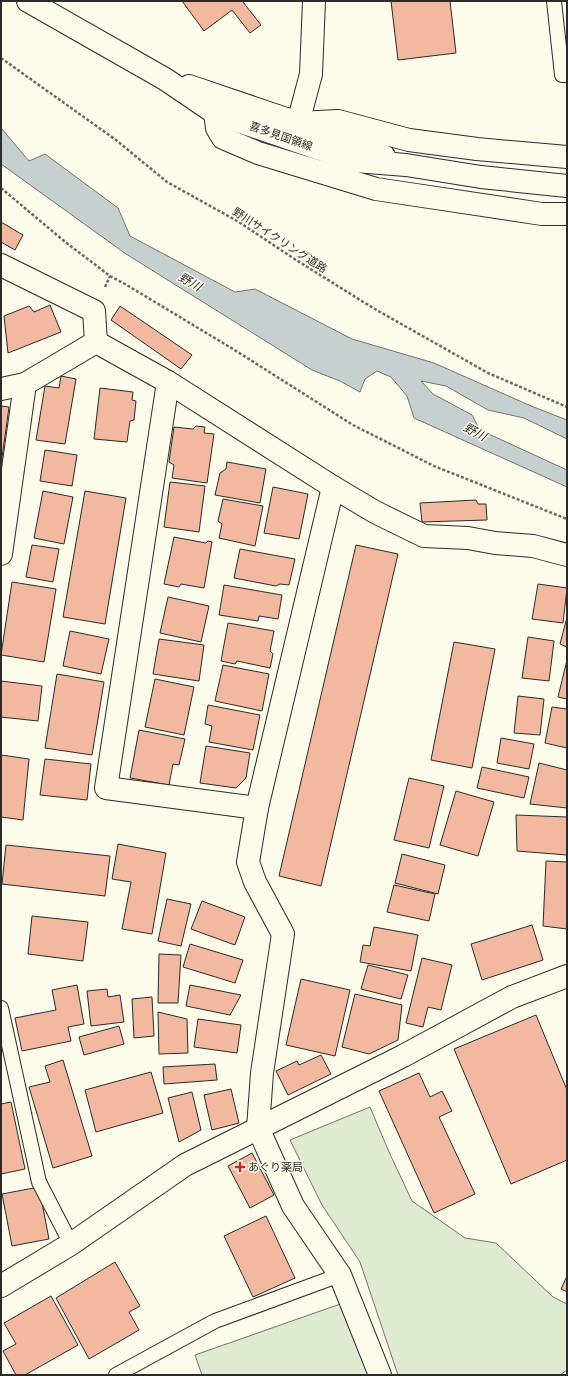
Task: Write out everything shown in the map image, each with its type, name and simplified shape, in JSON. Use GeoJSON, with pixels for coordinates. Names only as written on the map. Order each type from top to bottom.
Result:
{"type":"FeatureCollection","features":[{"type":"Feature","properties":{"kind":"street","name":"喜多見国領線"},"geometry":{"type":"LineString","coordinates":[[28,1],[165,78],[215,113],[355,161],[406,164],[481,177],[567,186]]}},
{"type":"Feature","properties":{"kind":"street"},"geometry":{"type":"LineString","coordinates":[[314,1],[311,74],[298,123],[338,121],[409,140],[567,157]]}},
{"type":"Feature","properties":{"kind":"street","name":"喜多見国領線"},"geometry":{"type":"LineString","coordinates":[[165,78],[298,123],[406,164]]}},
{"type":"Feature","properties":{"kind":"street"},"geometry":{"type":"LineString","coordinates":[[215,113],[217,128],[223,138],[258,153],[376,189],[542,214],[567,214]]}},
{"type":"Feature","properties":{"kind":"street"},"geometry":{"type":"LineString","coordinates":[[1,265],[94,312],[96,342]]}},
{"type":"Feature","properties":{"kind":"street"},"geometry":{"type":"LineString","coordinates":[[96,342],[168,382],[333,488],[375,512],[424,536],[468,538],[495,543],[533,546],[567,555]]}},
{"type":"Feature","properties":{"kind":"street"},"geometry":{"type":"LineString","coordinates":[[1,389],[26,384],[96,342]]}},
{"type":"Feature","properties":{"kind":"street"},"geometry":{"type":"LineString","coordinates":[[168,382],[106,788],[257,808]]}},
{"type":"Feature","properties":{"kind":"street"},"geometry":{"type":"LineString","coordinates":[[1,554],[26,384]]}},
{"type":"Feature","properties":{"kind":"street"},"geometry":{"type":"LineString","coordinates":[[333,488],[257,808],[248,862],[255,882],[283,934],[262,1073],[258,1128],[293,1206],[340,1275],[380,1375]]}},
{"type":"Feature","properties":{"kind":"street"},"geometry":{"type":"LineString","coordinates":[[1,1286],[71,1244],[185,1165],[403,1056],[512,997],[567,976]]}},
{"type":"Feature","properties":{"kind":"lane"},"geometry":{"type":"LineString","coordinates":[[554,1],[561,17],[562,75],[567,75]]}},
{"type":"Feature","properties":{"kind":"lane"},"geometry":{"type":"LineString","coordinates":[[1,1008],[39,1182],[71,1244]]}},
{"type":"Feature","properties":{"kind":"lane"},"geometry":{"type":"LineString","coordinates":[[116,1375],[215,1321],[340,1275]]}},
{"type":"Feature","properties":{"kind":"path","name":"野川サイクリング道路"},"geometry":{"type":"LineString","coordinates":[[1,58],[116,140],[167,182],[239,222],[373,308],[488,374],[567,407]]}},
{"type":"Feature","properties":{"kind":"path"},"geometry":{"type":"LineString","coordinates":[[1,188],[64,241],[110,276],[233,349],[353,425],[434,466],[567,519]]}},
{"type":"Feature","properties":{"kind":"green space"},"geometry":{"type":"Polygon","coordinates":[[[370,1107],[412,1201],[465,1238],[496,1243],[553,1297],[567,1304],[567,1370],[560,1375],[398,1375],[360,1262],[322,1205],[290,1140],[370,1107]]]}},
{"type":"Feature","properties":{"kind":"green space"},"geometry":{"type":"Polygon","coordinates":[[[346,1302],[371,1375],[202,1375],[195,1355],[346,1302]]]}},
{"type":"Feature","properties":{"kind":"water","name":"野川"},"geometry":{"type":"Polygon","coordinates":[[[1,128],[29,161],[45,154],[118,208],[130,236],[235,292],[255,289],[352,339],[434,363],[531,406],[567,420],[567,439],[524,418],[488,410],[446,386],[421,381],[433,394],[472,415],[480,430],[567,470],[567,487],[414,418],[407,396],[391,377],[377,371],[365,379],[360,392],[340,381],[312,370],[126,254],[1,164],[1,128]]]}},
{"type":"Feature","properties":{"kind":"building"},"geometry":{"type":"Polygon","coordinates":[[[182,1],[244,1],[243,2],[261,25],[250,33],[232,10],[204,31],[182,1]]]}},
{"type":"Feature","properties":{"kind":"building"},"geometry":{"type":"Polygon","coordinates":[[[391,1],[450,1],[456,53],[398,60],[391,1]]]}},
{"type":"Feature","properties":{"kind":"building"},"geometry":{"type":"Polygon","coordinates":[[[1,222],[23,235],[15,250],[1,242],[1,222]]]}},
{"type":"Feature","properties":{"kind":"building"},"geometry":{"type":"Polygon","coordinates":[[[50,305],[61,332],[8,353],[4,316],[29,306],[34,312],[50,305]]]}},
{"type":"Feature","properties":{"kind":"building"},"geometry":{"type":"Polygon","coordinates":[[[120,306],[192,355],[181,369],[111,320],[120,306]]]}},
{"type":"Feature","properties":{"kind":"building"},"geometry":{"type":"Polygon","coordinates":[[[61,376],[76,379],[65,444],[36,440],[45,386],[59,388],[61,376]]]}},
{"type":"Feature","properties":{"kind":"building"},"geometry":{"type":"Polygon","coordinates":[[[100,388],[133,392],[132,400],[136,401],[134,420],[130,421],[127,442],[94,439],[100,388]]]}},
{"type":"Feature","properties":{"kind":"building"},"geometry":{"type":"Polygon","coordinates":[[[1,406],[9,407],[1,465],[1,406]]]}},
{"type":"Feature","properties":{"kind":"building"},"geometry":{"type":"Polygon","coordinates":[[[196,426],[205,427],[204,433],[214,434],[207,483],[172,478],[174,465],[169,462],[174,427],[193,429],[196,426]]]}},
{"type":"Feature","properties":{"kind":"building"},"geometry":{"type":"Polygon","coordinates":[[[45,450],[77,455],[72,486],[40,481],[45,450]]]}},
{"type":"Feature","properties":{"kind":"building"},"geometry":{"type":"Polygon","coordinates":[[[227,462],[266,469],[260,503],[215,495],[220,473],[226,469],[227,462]]]}},
{"type":"Feature","properties":{"kind":"building"},"geometry":{"type":"Polygon","coordinates":[[[170,482],[205,486],[199,532],[164,527],[170,482]]]}},
{"type":"Feature","properties":{"kind":"building"},"geometry":{"type":"Polygon","coordinates":[[[273,487],[308,494],[299,539],[264,533],[273,487]]]}},
{"type":"Feature","properties":{"kind":"building"},"geometry":{"type":"Polygon","coordinates":[[[43,491],[73,497],[64,544],[34,538],[43,491]]]}},
{"type":"Feature","properties":{"kind":"building"},"geometry":{"type":"Polygon","coordinates":[[[85,491],[126,498],[105,624],[63,617],[85,491]]]}},
{"type":"Feature","properties":{"kind":"building"},"geometry":{"type":"Polygon","coordinates":[[[223,499],[263,506],[255,546],[219,538],[222,524],[218,521],[223,499]]]}},
{"type":"Feature","properties":{"kind":"building"},"geometry":{"type":"Polygon","coordinates":[[[476,500],[478,504],[486,504],[487,520],[422,522],[420,503],[476,500]]]}},
{"type":"Feature","properties":{"kind":"building"},"geometry":{"type":"Polygon","coordinates":[[[174,537],[206,543],[208,541],[212,542],[204,588],[181,584],[179,587],[164,584],[174,537]]]}},
{"type":"Feature","properties":{"kind":"building"},"geometry":{"type":"Polygon","coordinates":[[[32,545],[59,549],[53,582],[26,577],[32,545]]]}},
{"type":"Feature","properties":{"kind":"building"},"geometry":{"type":"Polygon","coordinates":[[[356,545],[398,554],[321,886],[279,876],[356,545]]]}},
{"type":"Feature","properties":{"kind":"building"},"geometry":{"type":"Polygon","coordinates":[[[240,549],[295,559],[289,585],[280,584],[276,586],[234,578],[240,549]]]}},
{"type":"Feature","properties":{"kind":"building"},"geometry":{"type":"Polygon","coordinates":[[[12,582],[56,589],[44,662],[1,655],[12,582]]]}},
{"type":"Feature","properties":{"kind":"building"},"geometry":{"type":"Polygon","coordinates":[[[538,584],[567,588],[563,623],[532,619],[538,584]]]}},
{"type":"Feature","properties":{"kind":"building"},"geometry":{"type":"Polygon","coordinates":[[[224,585],[282,595],[278,619],[259,616],[258,621],[219,615],[224,585]]]}},
{"type":"Feature","properties":{"kind":"building"},"geometry":{"type":"Polygon","coordinates":[[[168,597],[209,606],[201,642],[160,633],[168,597]]]}},
{"type":"Feature","properties":{"kind":"building"},"geometry":{"type":"Polygon","coordinates":[[[567,617],[567,647],[560,644],[567,617]]]}},
{"type":"Feature","properties":{"kind":"building"},"geometry":{"type":"Polygon","coordinates":[[[228,623],[274,631],[270,651],[273,654],[270,668],[237,661],[235,664],[221,661],[228,623]]]}},
{"type":"Feature","properties":{"kind":"building"},"geometry":{"type":"Polygon","coordinates":[[[70,631],[109,639],[101,674],[63,666],[70,631]]]}},
{"type":"Feature","properties":{"kind":"building"},"geometry":{"type":"Polygon","coordinates":[[[528,637],[554,641],[549,681],[522,678],[528,637]]]}},
{"type":"Feature","properties":{"kind":"building"},"geometry":{"type":"Polygon","coordinates":[[[159,639],[204,645],[199,681],[153,674],[159,639]]]}},
{"type":"Feature","properties":{"kind":"building"},"geometry":{"type":"Polygon","coordinates":[[[454,642],[495,649],[472,768],[431,760],[454,642]]]}},
{"type":"Feature","properties":{"kind":"building"},"geometry":{"type":"Polygon","coordinates":[[[567,660],[567,699],[558,697],[567,660]]]}},
{"type":"Feature","properties":{"kind":"building"},"geometry":{"type":"Polygon","coordinates":[[[223,665],[269,674],[262,711],[215,701],[223,665]]]}},
{"type":"Feature","properties":{"kind":"building"},"geometry":{"type":"Polygon","coordinates":[[[57,674],[104,682],[92,755],[45,748],[57,674]]]}},
{"type":"Feature","properties":{"kind":"building"},"geometry":{"type":"Polygon","coordinates":[[[155,679],[194,687],[184,735],[145,727],[155,679]]]}},
{"type":"Feature","properties":{"kind":"building"},"geometry":{"type":"Polygon","coordinates":[[[1,681],[42,686],[38,721],[1,717],[1,681]]]}},
{"type":"Feature","properties":{"kind":"building"},"geometry":{"type":"Polygon","coordinates":[[[518,696],[544,699],[540,735],[514,733],[518,696]]]}},
{"type":"Feature","properties":{"kind":"building"},"geometry":{"type":"Polygon","coordinates":[[[208,705],[260,715],[253,750],[209,742],[212,726],[205,724],[208,705]]]}},
{"type":"Feature","properties":{"kind":"building"},"geometry":{"type":"Polygon","coordinates":[[[552,707],[567,709],[567,748],[545,743],[552,707]]]}},
{"type":"Feature","properties":{"kind":"building"},"geometry":{"type":"Polygon","coordinates":[[[139,730],[185,739],[179,765],[173,764],[169,785],[130,778],[139,730]]]}},
{"type":"Feature","properties":{"kind":"building"},"geometry":{"type":"Polygon","coordinates":[[[501,738],[534,744],[529,769],[497,763],[501,738]]]}},
{"type":"Feature","properties":{"kind":"building"},"geometry":{"type":"Polygon","coordinates":[[[206,746],[250,753],[246,778],[236,788],[200,783],[206,746]]]}},
{"type":"Feature","properties":{"kind":"building"},"geometry":{"type":"Polygon","coordinates":[[[1,755],[29,759],[23,820],[1,817],[1,755]]]}},
{"type":"Feature","properties":{"kind":"building"},"geometry":{"type":"Polygon","coordinates":[[[45,759],[91,764],[87,800],[40,795],[45,759]]]}},
{"type":"Feature","properties":{"kind":"building"},"geometry":{"type":"Polygon","coordinates":[[[539,763],[567,770],[567,808],[530,804],[539,763]]]}},
{"type":"Feature","properties":{"kind":"building"},"geometry":{"type":"Polygon","coordinates":[[[482,767],[529,777],[524,798],[477,788],[482,767]]]}},
{"type":"Feature","properties":{"kind":"building"},"geometry":{"type":"Polygon","coordinates":[[[409,778],[444,786],[429,848],[394,840],[409,778]]]}},
{"type":"Feature","properties":{"kind":"building"},"geometry":{"type":"Polygon","coordinates":[[[456,791],[494,802],[478,856],[440,845],[456,791]]]}},
{"type":"Feature","properties":{"kind":"building"},"geometry":{"type":"Polygon","coordinates":[[[516,815],[567,817],[567,855],[517,851],[516,815]]]}},
{"type":"Feature","properties":{"kind":"building"},"geometry":{"type":"Polygon","coordinates":[[[118,844],[166,853],[152,934],[122,929],[131,882],[112,879],[118,844]]]}},
{"type":"Feature","properties":{"kind":"building"},"geometry":{"type":"Polygon","coordinates":[[[6,845],[110,856],[105,896],[2,884],[6,845]]]}},
{"type":"Feature","properties":{"kind":"building"},"geometry":{"type":"Polygon","coordinates":[[[402,854],[445,865],[438,894],[395,883],[402,854]]]}},
{"type":"Feature","properties":{"kind":"building"},"geometry":{"type":"Polygon","coordinates":[[[546,861],[567,862],[567,929],[543,926],[546,861]]]}},
{"type":"Feature","properties":{"kind":"building"},"geometry":{"type":"Polygon","coordinates":[[[394,885],[435,894],[429,921],[387,912],[394,885]]]}},
{"type":"Feature","properties":{"kind":"building"},"geometry":{"type":"Polygon","coordinates":[[[167,899],[191,904],[181,946],[158,941],[167,899]]]}},
{"type":"Feature","properties":{"kind":"building"},"geometry":{"type":"Polygon","coordinates":[[[202,901],[245,917],[235,945],[191,929],[202,901]]]}},
{"type":"Feature","properties":{"kind":"building"},"geometry":{"type":"Polygon","coordinates":[[[32,916],[88,922],[83,961],[28,954],[32,916]]]}},
{"type":"Feature","properties":{"kind":"building"},"geometry":{"type":"Polygon","coordinates":[[[532,925],[543,960],[482,980],[471,944],[532,925]]]}},
{"type":"Feature","properties":{"kind":"building"},"geometry":{"type":"Polygon","coordinates":[[[374,927],[418,935],[411,971],[360,962],[363,945],[370,946],[374,927]]]}},
{"type":"Feature","properties":{"kind":"building"},"geometry":{"type":"Polygon","coordinates":[[[190,944],[243,960],[235,983],[183,967],[190,944]]]}},
{"type":"Feature","properties":{"kind":"building"},"geometry":{"type":"Polygon","coordinates":[[[159,954],[181,955],[178,1003],[158,1003],[159,954]]]}},
{"type":"Feature","properties":{"kind":"building"},"geometry":{"type":"Polygon","coordinates":[[[422,958],[452,965],[441,1010],[428,1007],[423,1027],[406,1023],[422,958]]]}},
{"type":"Feature","properties":{"kind":"building"},"geometry":{"type":"Polygon","coordinates":[[[368,965],[408,975],[401,999],[361,989],[368,965]]]}},
{"type":"Feature","properties":{"kind":"building"},"geometry":{"type":"Polygon","coordinates":[[[301,979],[350,990],[335,1056],[286,1045],[301,979]]]}},
{"type":"Feature","properties":{"kind":"building"},"geometry":{"type":"Polygon","coordinates":[[[77,985],[84,1024],[68,1027],[71,1041],[22,1051],[15,1018],[56,1010],[52,990],[77,985]]]}},
{"type":"Feature","properties":{"kind":"building"},"geometry":{"type":"Polygon","coordinates":[[[190,985],[241,995],[230,1015],[186,1006],[190,985]]]}},
{"type":"Feature","properties":{"kind":"building"},"geometry":{"type":"Polygon","coordinates":[[[107,989],[108,997],[120,995],[124,1022],[91,1026],[87,991],[107,989]]]}},
{"type":"Feature","properties":{"kind":"building"},"geometry":{"type":"Polygon","coordinates":[[[355,994],[402,1005],[398,1040],[369,1054],[342,1047],[355,994]]]}},
{"type":"Feature","properties":{"kind":"building"},"geometry":{"type":"Polygon","coordinates":[[[152,997],[154,1036],[134,1038],[132,999],[152,997]]]}},
{"type":"Feature","properties":{"kind":"building"},"geometry":{"type":"Polygon","coordinates":[[[158,1012],[187,1019],[188,1053],[159,1054],[158,1012]]]}},
{"type":"Feature","properties":{"kind":"building"},"geometry":{"type":"Polygon","coordinates":[[[536,1015],[567,1090],[567,1160],[511,1184],[454,1049],[536,1015]]]}},
{"type":"Feature","properties":{"kind":"building"},"geometry":{"type":"Polygon","coordinates":[[[198,1019],[241,1025],[237,1053],[194,1047],[198,1019]]]}},
{"type":"Feature","properties":{"kind":"building"},"geometry":{"type":"Polygon","coordinates":[[[119,1026],[124,1044],[84,1055],[79,1037],[119,1026]]]}},
{"type":"Feature","properties":{"kind":"building"},"geometry":{"type":"Polygon","coordinates":[[[321,1055],[331,1074],[288,1095],[276,1071],[297,1061],[299,1065],[321,1055]]]}},
{"type":"Feature","properties":{"kind":"building"},"geometry":{"type":"Polygon","coordinates":[[[63,1060],[92,1156],[53,1168],[29,1087],[50,1082],[45,1066],[63,1060]]]}},
{"type":"Feature","properties":{"kind":"building"},"geometry":{"type":"Polygon","coordinates":[[[215,1064],[217,1080],[164,1084],[163,1067],[215,1064]]]}},
{"type":"Feature","properties":{"kind":"building"},"geometry":{"type":"Polygon","coordinates":[[[151,1072],[163,1113],[96,1132],[85,1090],[151,1072]]]}},
{"type":"Feature","properties":{"kind":"building"},"geometry":{"type":"Polygon","coordinates":[[[419,1073],[430,1097],[442,1091],[452,1111],[439,1117],[475,1194],[434,1213],[379,1091],[419,1073]]]}},
{"type":"Feature","properties":{"kind":"building"},"geometry":{"type":"Polygon","coordinates":[[[231,1089],[239,1123],[212,1130],[204,1095],[231,1089]]]}},
{"type":"Feature","properties":{"kind":"building"},"geometry":{"type":"Polygon","coordinates":[[[192,1092],[201,1130],[179,1142],[168,1098],[192,1092]]]}},
{"type":"Feature","properties":{"kind":"building"},"geometry":{"type":"Polygon","coordinates":[[[11,1102],[25,1169],[1,1174],[1,1104],[11,1102]]]}},
{"type":"Feature","properties":{"kind":"building"},"geometry":{"type":"Polygon","coordinates":[[[252,1153],[274,1195],[250,1208],[228,1166],[252,1153]]]}},
{"type":"Feature","properties":{"kind":"building"},"geometry":{"type":"Polygon","coordinates":[[[39,1187],[49,1239],[12,1246],[2,1194],[39,1187]]]}},
{"type":"Feature","properties":{"kind":"building"},"geometry":{"type":"Polygon","coordinates":[[[266,1216],[295,1278],[253,1297],[224,1236],[266,1216]]]}},
{"type":"Feature","properties":{"kind":"building"},"geometry":{"type":"Polygon","coordinates":[[[115,1262],[140,1306],[129,1312],[139,1330],[89,1359],[56,1298],[115,1262]]]}},
{"type":"Feature","properties":{"kind":"building"},"geometry":{"type":"Polygon","coordinates":[[[567,1276],[567,1292],[561,1289],[567,1276]]]}},
{"type":"Feature","properties":{"kind":"building"},"geometry":{"type":"Polygon","coordinates":[[[51,1296],[78,1345],[25,1375],[16,1375],[3,1351],[16,1344],[4,1323],[51,1296]]]}},
{"type":"Feature","properties":{"kind":"place","name":"あぐり薬局"},"geometry":{"type":"Point","coordinates":[240,1167]}}]}
